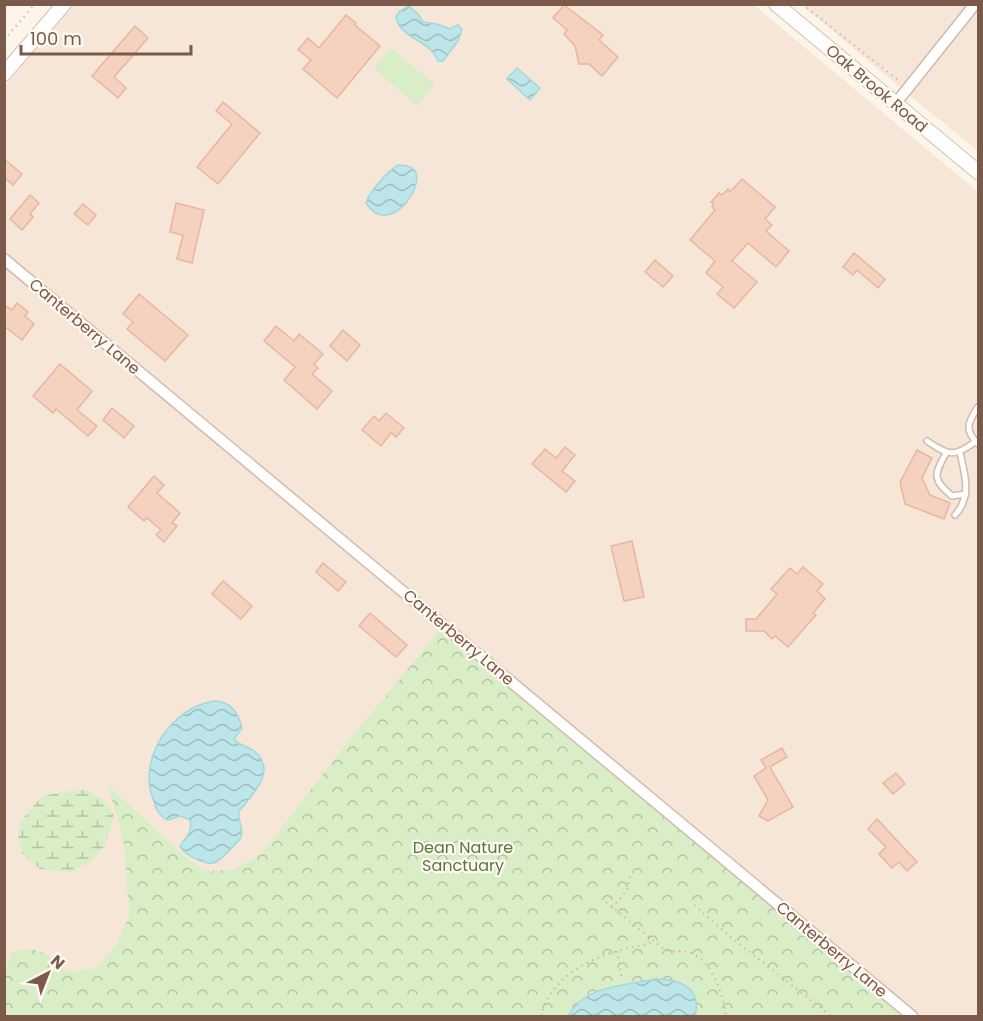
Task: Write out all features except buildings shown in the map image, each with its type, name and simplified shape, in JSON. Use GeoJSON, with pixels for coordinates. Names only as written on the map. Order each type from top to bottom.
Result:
{"type":"FeatureCollection","features":[{"type":"Feature","properties":{"kind":"main road"},"geometry":{"type":"LineString","coordinates":[[4,74],[64,4]]}},
{"type":"Feature","properties":{"kind":"main road","name":"Oak Brook Road"},"geometry":{"type":"LineString","coordinates":[[776,4],[978,172]]}},
{"type":"Feature","properties":{"kind":"street"},"geometry":{"type":"LineString","coordinates":[[896,103],[975,4]]}},
{"type":"Feature","properties":{"kind":"street","name":"Canterberry Lane"},"geometry":{"type":"LineString","coordinates":[[4,259],[912,1017]]}},
{"type":"Feature","properties":{"kind":"lane"},"geometry":{"type":"LineString","coordinates":[[927,441],[946,453],[960,453],[977,443],[969,429],[969,421],[978,407]]}},
{"type":"Feature","properties":{"kind":"lane"},"geometry":{"type":"LineString","coordinates":[[946,453],[936,480],[951,496],[966,495]]}},
{"type":"Feature","properties":{"kind":"lane"},"geometry":{"type":"LineString","coordinates":[[955,515],[966,495],[960,453]]}},
{"type":"Feature","properties":{"kind":"path"},"geometry":{"type":"LineString","coordinates":[[4,40],[35,4]]}},
{"type":"Feature","properties":{"kind":"path"},"geometry":{"type":"LineString","coordinates":[[802,4],[898,80]]}},
{"type":"Feature","properties":{"kind":"path"},"geometry":{"type":"LineString","coordinates":[[612,908],[627,890],[631,873]]}},
{"type":"Feature","properties":{"kind":"path"},"geometry":{"type":"LineString","coordinates":[[606,902],[665,950],[691,952],[702,960],[716,982],[726,1017]]}},
{"type":"Feature","properties":{"kind":"path"},"geometry":{"type":"LineString","coordinates":[[694,905],[831,1017]]}},
{"type":"Feature","properties":{"kind":"path"},"geometry":{"type":"LineString","coordinates":[[541,1017],[562,979],[590,961],[617,951],[648,944],[652,940]]}},
{"type":"Feature","properties":{"kind":"path"},"geometry":{"type":"LineString","coordinates":[[617,951],[622,980]]}},
{"type":"Feature","properties":{"kind":"shaded area"},"geometry":{"type":"Polygon","coordinates":[[[74,5],[754,5],[978,192],[978,1016],[904,1016],[878,992],[349,740],[261,854],[232,871],[207,871],[190,861],[109,786],[124,845],[129,916],[117,944],[94,969],[68,971],[38,950],[12,953],[5,973],[5,86],[74,5]]]}},
{"type":"Feature","properties":{"kind":"shaded area"},"geometry":{"type":"Polygon","coordinates":[[[802,5],[978,5],[978,151],[910,96],[802,5]]]}},
{"type":"Feature","properties":{"kind":"green space"},"geometry":{"type":"Polygon","coordinates":[[[391,48],[435,85],[417,106],[374,68],[391,48]]]}},
{"type":"Feature","properties":{"kind":"green space","name":"Dean Nature Sanctuary"},"geometry":{"type":"Polygon","coordinates":[[[442,628],[904,1016],[5,1016],[4,973],[12,953],[29,949],[36,950],[49,956],[68,971],[94,969],[117,944],[129,916],[124,845],[108,785],[190,861],[207,871],[232,870],[261,854],[349,740],[442,628]]]}},
{"type":"Feature","properties":{"kind":"green space"},"geometry":{"type":"Polygon","coordinates":[[[87,790],[106,802],[114,817],[105,845],[91,862],[70,872],[40,869],[22,853],[18,838],[20,822],[41,797],[61,792],[87,790]]]}},
{"type":"Feature","properties":{"kind":"water"},"geometry":{"type":"Polygon","coordinates":[[[409,6],[423,22],[450,29],[458,25],[462,29],[458,41],[443,61],[438,61],[429,48],[409,35],[399,25],[396,17],[399,12],[409,6]]]}},
{"type":"Feature","properties":{"kind":"water"},"geometry":{"type":"Polygon","coordinates":[[[517,68],[540,88],[530,100],[507,79],[517,68]]]}},
{"type":"Feature","properties":{"kind":"water"},"geometry":{"type":"Polygon","coordinates":[[[398,165],[412,168],[416,174],[412,194],[396,212],[386,215],[376,213],[366,203],[368,198],[379,182],[398,165]]]}},
{"type":"Feature","properties":{"kind":"water"},"geometry":{"type":"Polygon","coordinates":[[[215,701],[233,709],[242,728],[234,739],[254,751],[261,758],[264,766],[261,782],[239,811],[242,832],[240,839],[216,862],[207,863],[196,859],[182,849],[180,846],[190,831],[190,820],[181,816],[168,820],[162,816],[155,806],[149,783],[150,767],[162,736],[185,713],[200,705],[215,701]]]}},
{"type":"Feature","properties":{"kind":"water"},"geometry":{"type":"Polygon","coordinates":[[[656,979],[681,983],[687,987],[695,998],[695,1016],[568,1016],[584,998],[595,993],[656,979]]]}}]}
